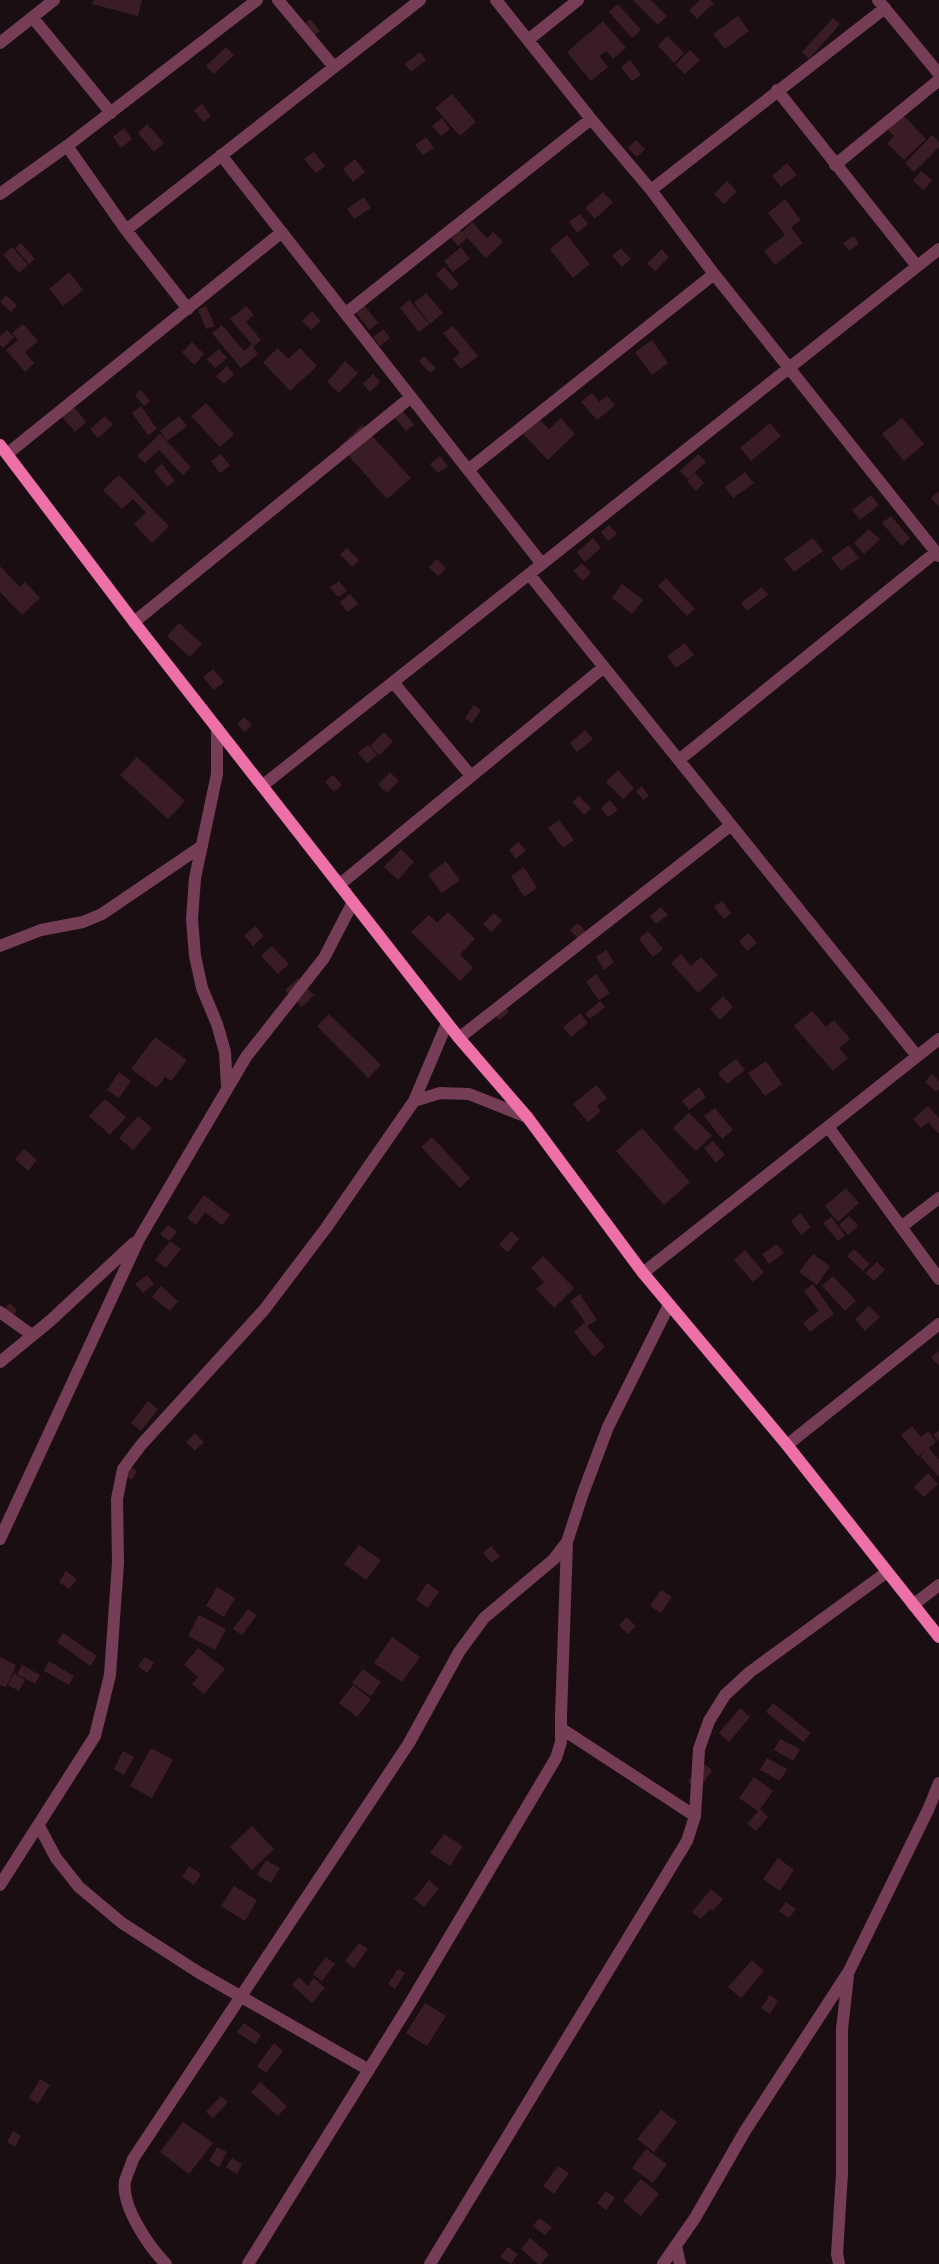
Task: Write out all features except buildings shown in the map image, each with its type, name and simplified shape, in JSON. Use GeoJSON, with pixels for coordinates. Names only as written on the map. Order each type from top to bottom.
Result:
{"type":"FeatureCollection","features":[{"type":"Feature","properties":{"kind":"street"},"geometry":{"type":"LineString","coordinates":[[0,43],[54,0]]}},
{"type":"Feature","properties":{"kind":"street"},"geometry":{"type":"LineString","coordinates":[[278,0],[334,67]]}},
{"type":"Feature","properties":{"kind":"street"},"geometry":{"type":"LineString","coordinates":[[126,230],[420,0]]}},
{"type":"Feature","properties":{"kind":"street"},"geometry":{"type":"LineString","coordinates":[[496,0],[651,190],[714,274],[937,554],[679,760]]}},
{"type":"Feature","properties":{"kind":"street"},"geometry":{"type":"LineString","coordinates":[[528,40],[578,0]]}},
{"type":"Feature","properties":{"kind":"street"},"geometry":{"type":"LineString","coordinates":[[0,194],[111,112],[248,2]]}},
{"type":"Feature","properties":{"kind":"street"},"geometry":{"type":"LineString","coordinates":[[651,190],[882,4],[939,74]]}},
{"type":"Feature","properties":{"kind":"street"},"geometry":{"type":"LineString","coordinates":[[33,18],[111,112]]}},
{"type":"Feature","properties":{"kind":"street"},"geometry":{"type":"LineString","coordinates":[[835,165],[939,80]]}},
{"type":"Feature","properties":{"kind":"street"},"geometry":{"type":"LineString","coordinates":[[777,90],[917,266]]}},
{"type":"Feature","properties":{"kind":"street"},"geometry":{"type":"LineString","coordinates":[[346,313],[591,119]]}},
{"type":"Feature","properties":{"kind":"street"},"geometry":{"type":"LineString","coordinates":[[67,146],[126,230],[188,309]]}},
{"type":"Feature","properties":{"kind":"street"},"geometry":{"type":"LineString","coordinates":[[221,155],[542,564]]}},
{"type":"Feature","properties":{"kind":"street"},"geometry":{"type":"LineString","coordinates":[[282,232],[188,309],[4,450],[134,622],[352,902],[459,1038],[528,1118],[643,1273],[787,1445],[939,1637]]}},
{"type":"Feature","properties":{"kind":"street"},"geometry":{"type":"LineString","coordinates":[[262,786],[939,249]]}},
{"type":"Feature","properties":{"kind":"street"},"geometry":{"type":"LineString","coordinates":[[468,470],[714,274]]}},
{"type":"Feature","properties":{"kind":"street"},"geometry":{"type":"LineString","coordinates":[[134,622],[411,396]]}},
{"type":"Feature","properties":{"kind":"street"},"geometry":{"type":"LineString","coordinates":[[529,574],[917,1056]]}},
{"type":"Feature","properties":{"kind":"street"},"geometry":{"type":"LineString","coordinates":[[339,885],[604,666]]}},
{"type":"Feature","properties":{"kind":"street"},"geometry":{"type":"LineString","coordinates":[[393,682],[471,776]]}},
{"type":"Feature","properties":{"kind":"street"},"geometry":{"type":"LineString","coordinates":[[217,728],[217,774],[194,888],[192,919],[195,956],[202,988],[217,1024],[225,1052],[227,1088]]}},
{"type":"Feature","properties":{"kind":"street"},"geometry":{"type":"LineString","coordinates":[[459,1038],[731,825]]}},
{"type":"Feature","properties":{"kind":"street"},"geometry":{"type":"LineString","coordinates":[[0,946],[41,930],[83,922],[102,914],[202,846]]}},
{"type":"Feature","properties":{"kind":"street"},"geometry":{"type":"LineString","coordinates":[[0,1539],[139,1239],[246,1057],[324,958],[352,902]]}},
{"type":"Feature","properties":{"kind":"street"},"geometry":{"type":"LineString","coordinates":[[0,1885],[95,1736],[110,1675],[118,1563],[117,1499],[123,1469],[141,1445],[264,1310],[326,1228],[414,1101],[447,1023]]}},
{"type":"Feature","properties":{"kind":"street"},"geometry":{"type":"LineString","coordinates":[[643,1273],[939,1039]]}},
{"type":"Feature","properties":{"kind":"street"},"geometry":{"type":"LineString","coordinates":[[414,1101],[440,1093],[469,1094],[528,1118]]}},
{"type":"Feature","properties":{"kind":"street"},"geometry":{"type":"LineString","coordinates":[[829,1128],[939,1279]]}},
{"type":"Feature","properties":{"kind":"street"},"geometry":{"type":"LineString","coordinates":[[901,1227],[939,1198]]}},
{"type":"Feature","properties":{"kind":"street"},"geometry":{"type":"LineString","coordinates":[[0,1362],[139,1239]]}},
{"type":"Feature","properties":{"kind":"street"},"geometry":{"type":"LineString","coordinates":[[248,2264],[369,2070],[556,1758],[562,1729],[563,1604],[567,1542],[608,1427],[669,1305]]}},
{"type":"Feature","properties":{"kind":"street"},"geometry":{"type":"LineString","coordinates":[[0,1312],[32,1335]]}},
{"type":"Feature","properties":{"kind":"street"},"geometry":{"type":"LineString","coordinates":[[787,1445],[939,1324]]}},
{"type":"Feature","properties":{"kind":"street"},"geometry":{"type":"LineString","coordinates":[[166,2264],[133,2219],[125,2183],[134,2159],[409,1743],[459,1652],[484,1617],[554,1558],[567,1542]]}},
{"type":"Feature","properties":{"kind":"street"},"geometry":{"type":"LineString","coordinates":[[430,2264],[687,1841],[695,1816],[699,1749],[708,1721],[725,1695],[750,1672],[887,1572]]}},
{"type":"Feature","properties":{"kind":"street"},"geometry":{"type":"LineString","coordinates":[[913,1605],[939,1585]]}},
{"type":"Feature","properties":{"kind":"street"},"geometry":{"type":"LineString","coordinates":[[562,1729],[695,1816]]}},
{"type":"Feature","properties":{"kind":"street"},"geometry":{"type":"LineString","coordinates":[[663,2264],[695,2218],[745,2131],[849,1971],[939,1784]]}},
{"type":"Feature","properties":{"kind":"street"},"geometry":{"type":"LineString","coordinates":[[39,1826],[56,1858],[79,1887],[122,1923],[198,1972],[369,2070]]}},
{"type":"Feature","properties":{"kind":"street"},"geometry":{"type":"LineString","coordinates":[[839,2264],[837,2254],[842,2173],[842,2029],[849,1971]]}},
{"type":"Feature","properties":{"kind":"street"},"geometry":{"type":"LineString","coordinates":[[676,2246],[680,2264]]}}]}
